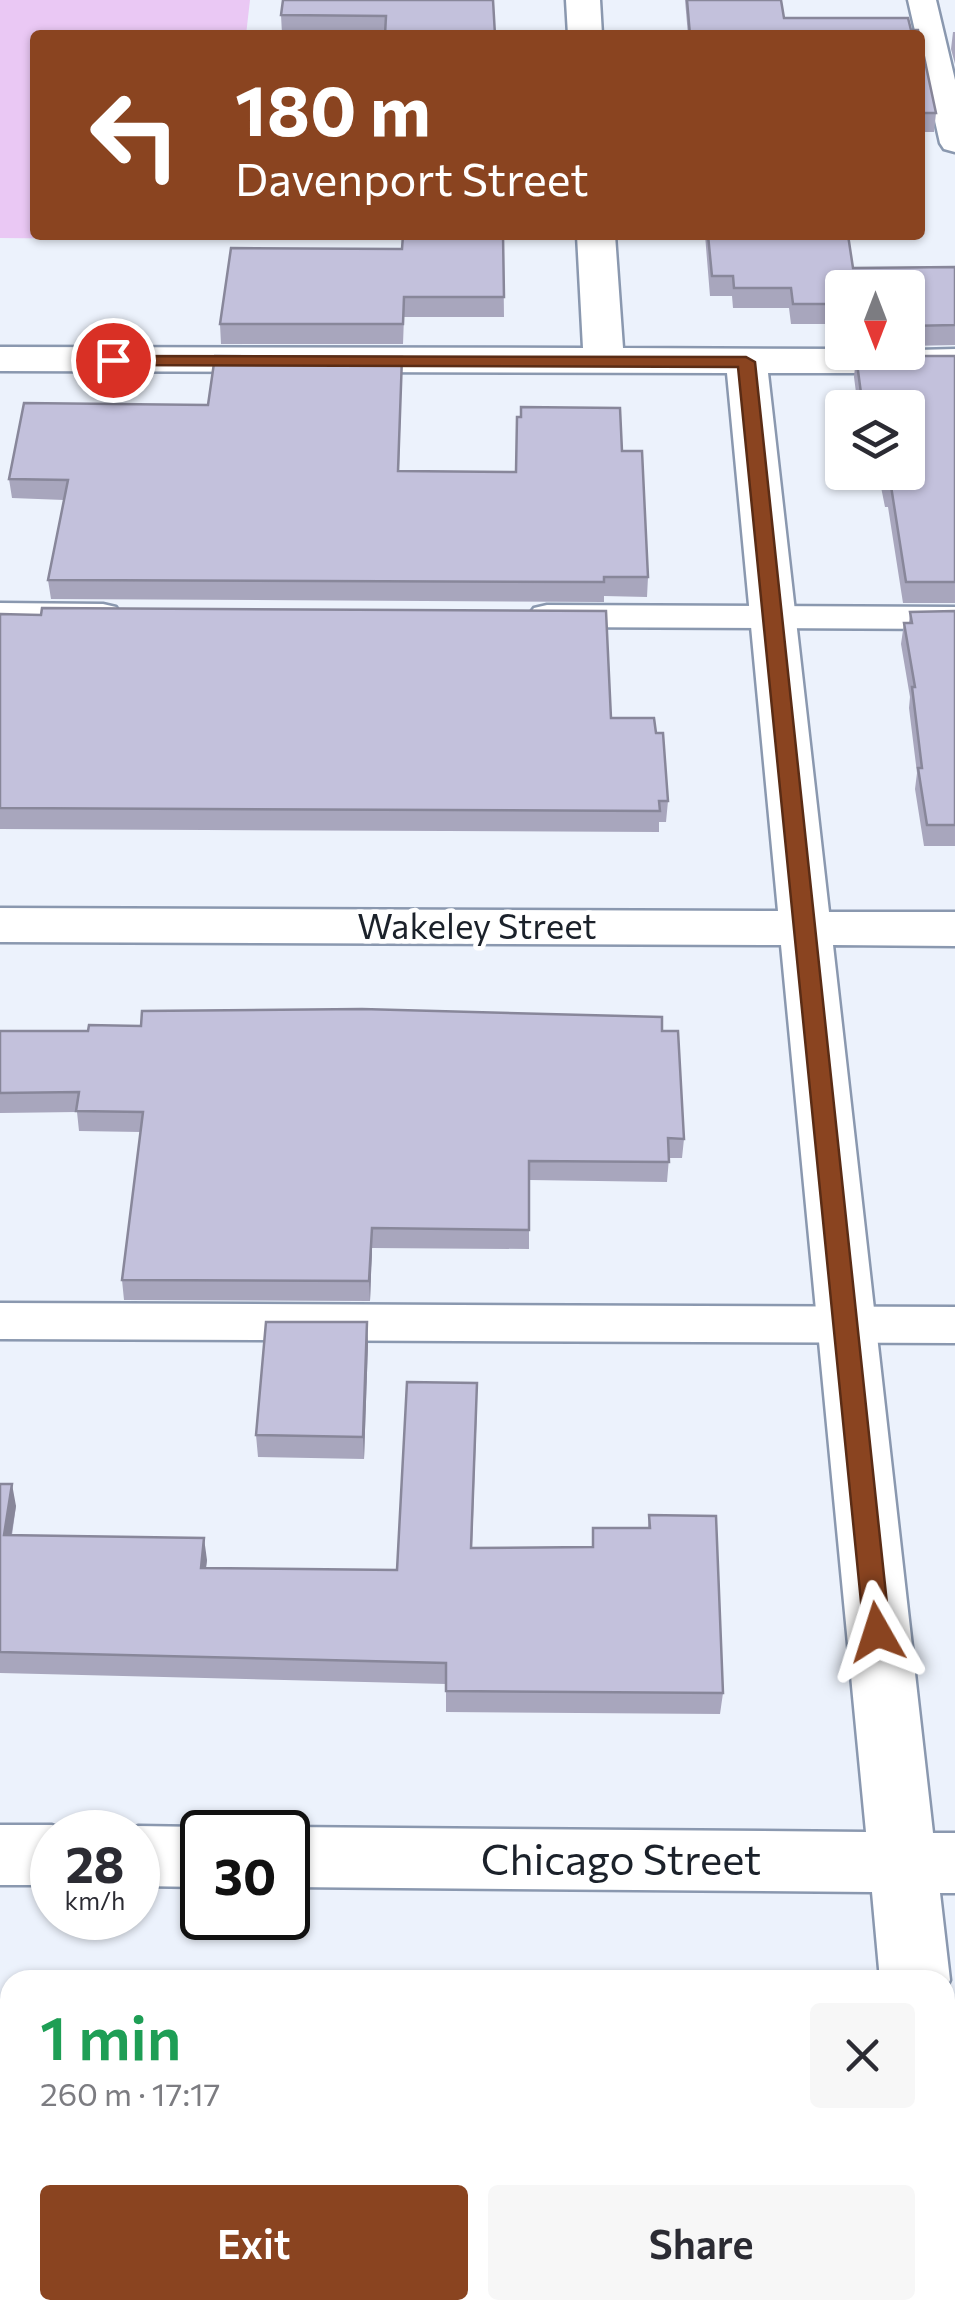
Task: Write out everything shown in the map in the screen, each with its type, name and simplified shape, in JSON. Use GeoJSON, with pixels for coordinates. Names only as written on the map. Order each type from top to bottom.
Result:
{"type":"FeatureCollection","features":[{"type":"Feature","properties":{"kind":"street"},"geometry":{"type":"LineString","coordinates":[[583,0],[585,30]]}},
{"type":"Feature","properties":{"kind":"street"},"geometry":{"type":"LineString","coordinates":[[596,240],[604,362]]}},
{"type":"Feature","properties":{"kind":"street"},"geometry":{"type":"LineString","coordinates":[[0,359],[955,361]]}},
{"type":"Feature","properties":{"kind":"street"},"geometry":{"type":"LineString","coordinates":[[746,362],[807,929],[844,1324],[928,1863],[916,1970]]}},
{"type":"Feature","properties":{"kind":"street","name":"Wakeley Street"},"geometry":{"type":"LineString","coordinates":[[0,925],[955,929]]}},
{"type":"Feature","properties":{"kind":"street"},"geometry":{"type":"LineString","coordinates":[[0,1855],[30,1856]]}},
{"type":"Feature","properties":{"kind":"street","name":"Chicago Street"},"geometry":{"type":"LineString","coordinates":[[310,1857],[928,1863]]}},
{"type":"Feature","properties":{"kind":"lane"},"geometry":{"type":"LineString","coordinates":[[922,0],[955,142]]}},
{"type":"Feature","properties":{"kind":"lane"},"geometry":{"type":"LineString","coordinates":[[0,614],[140,615]]}},
{"type":"Feature","properties":{"kind":"lane"},"geometry":{"type":"LineString","coordinates":[[518,616],[955,618]]}},
{"type":"Feature","properties":{"kind":"lane"},"geometry":{"type":"LineString","coordinates":[[0,1321],[955,1325]]}},
{"type":"Feature","properties":{"kind":"shaded area"},"geometry":{"type":"Polygon","coordinates":[[[0,0],[250,0],[247,30],[30,30],[30,238],[0,238],[0,0]]]}},
{"type":"Feature","properties":{"kind":"building"},"geometry":{"type":"Polygon","coordinates":[[[283,0],[493,0],[495,30],[385,30],[386,16],[281,15],[283,0]]]}},
{"type":"Feature","properties":{"kind":"building"},"geometry":{"type":"Polygon","coordinates":[[[687,0],[781,0],[784,18],[908,18],[911,30],[690,30],[687,0]]]}},
{"type":"Feature","properties":{"kind":"building"},"geometry":{"type":"Polygon","coordinates":[[[925,61],[936,113],[925,113],[925,61]]]}},
{"type":"Feature","properties":{"kind":"building"},"geometry":{"type":"Polygon","coordinates":[[[403,240],[503,240],[504,297],[404,297],[403,324],[220,324],[231,248],[402,249],[403,240]]]}},
{"type":"Feature","properties":{"kind":"building"},"geometry":{"type":"Polygon","coordinates":[[[708,240],[849,240],[853,268],[955,267],[955,325],[925,326],[925,270],[825,270],[825,304],[793,304],[791,288],[734,288],[733,276],[712,276],[708,240]]]}},
{"type":"Feature","properties":{"kind":"building"},"geometry":{"type":"Polygon","coordinates":[[[215,356],[402,357],[398,471],[516,472],[517,417],[521,417],[521,407],[620,408],[622,451],[642,451],[648,577],[604,577],[604,582],[48,580],[68,480],[9,479],[24,403],[208,405],[215,356]]]}},
{"type":"Feature","properties":{"kind":"building"},"geometry":{"type":"Polygon","coordinates":[[[925,356],[955,356],[955,582],[906,582],[892,490],[925,490],[925,390],[861,390],[858,370],[925,370],[925,356]]]}},
{"type":"Feature","properties":{"kind":"building"},"geometry":{"type":"Polygon","coordinates":[[[42,608],[606,611],[611,718],[654,718],[656,733],[663,733],[668,801],[659,801],[660,811],[0,808],[0,614],[41,615],[42,608]]]}},
{"type":"Feature","properties":{"kind":"building"},"geometry":{"type":"Polygon","coordinates":[[[955,611],[955,825],[927,825],[918,768],[922,768],[915,687],[904,623],[912,623],[910,612],[955,611]]]}},
{"type":"Feature","properties":{"kind":"building"},"geometry":{"type":"Polygon","coordinates":[[[362,1009],[662,1017],[662,1031],[678,1031],[684,1139],[668,1138],[669,1162],[529,1161],[529,1230],[372,1228],[369,1281],[122,1280],[143,1112],[76,1111],[79,1092],[0,1093],[0,1031],[88,1031],[89,1025],[141,1026],[142,1011],[362,1009]]]}},
{"type":"Feature","properties":{"kind":"building"},"geometry":{"type":"Polygon","coordinates":[[[266,1322],[367,1322],[363,1437],[256,1435],[266,1322]]]}},
{"type":"Feature","properties":{"kind":"building"},"geometry":{"type":"Polygon","coordinates":[[[407,1382],[477,1383],[471,1548],[593,1547],[593,1528],[650,1528],[649,1515],[716,1516],[723,1693],[446,1691],[446,1663],[0,1652],[0,1484],[12,1484],[4,1535],[204,1538],[201,1568],[397,1570],[407,1382]]]}},
{"type":"Feature","properties":{"kind":"route"},"geometry":{"type":"LineString","coordinates":[[113,360],[746,362],[877,1632]]}}]}
